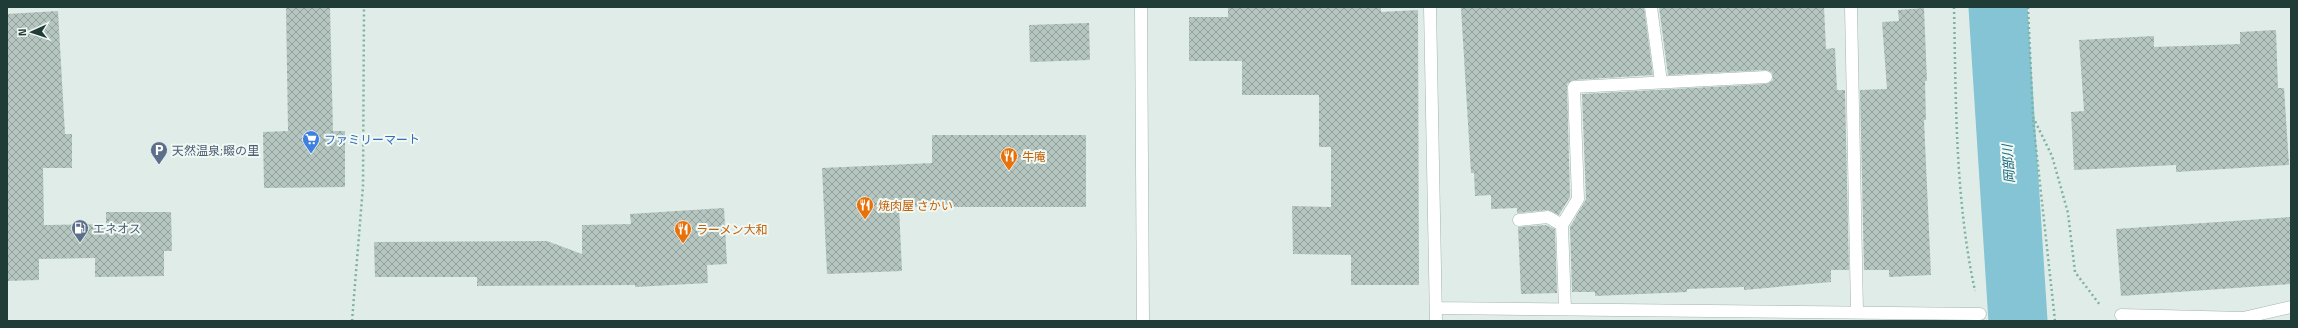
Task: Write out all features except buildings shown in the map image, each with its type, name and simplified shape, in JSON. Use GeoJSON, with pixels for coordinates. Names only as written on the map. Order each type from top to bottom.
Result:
{"type":"FeatureCollection","features":[{"type":"Feature","properties":{"kind":"street"},"geometry":{"type":"LineString","coordinates":[[1141,7],[1143,321]]}},
{"type":"Feature","properties":{"kind":"street"},"geometry":{"type":"LineString","coordinates":[[1430,7],[1436,321]]}},
{"type":"Feature","properties":{"kind":"street"},"geometry":{"type":"LineString","coordinates":[[1651,7],[1661,82]]}},
{"type":"Feature","properties":{"kind":"street"},"geometry":{"type":"LineString","coordinates":[[1851,7],[1857,312]]}},
{"type":"Feature","properties":{"kind":"street"},"geometry":{"type":"LineString","coordinates":[[1565,309],[1562,225],[1578,199],[1574,87],[1766,76]]}},
{"type":"Feature","properties":{"kind":"street"},"geometry":{"type":"LineString","coordinates":[[1519,220],[1548,217],[1562,225]]}},
{"type":"Feature","properties":{"kind":"street"},"geometry":{"type":"LineString","coordinates":[[2121,315],[2243,318],[2291,307]]}},
{"type":"Feature","properties":{"kind":"street"},"geometry":{"type":"LineString","coordinates":[[1436,308],[1980,314]]}},
{"type":"Feature","properties":{"kind":"path"},"geometry":{"type":"LineString","coordinates":[[352,321],[363,186],[364,7]]}},
{"type":"Feature","properties":{"kind":"path"},"geometry":{"type":"LineString","coordinates":[[1954,7],[1958,160],[1969,265],[1980,314]]}},
{"type":"Feature","properties":{"kind":"path"},"geometry":{"type":"LineString","coordinates":[[2028,7],[2033,117],[2055,321]]}},
{"type":"Feature","properties":{"kind":"path"},"geometry":{"type":"LineString","coordinates":[[2033,117],[2052,156],[2068,213],[2075,272],[2104,311]]}},
{"type":"Feature","properties":{"kind":"waterway","name":"岡部川"},"geometry":{"type":"LineString","coordinates":[[1998,7],[2018,321]]}},
{"type":"Feature","properties":{"kind":"place","name":"ファミリーマート"},"geometry":{"type":"Point","coordinates":[311,154]}},
{"type":"Feature","properties":{"kind":"place","name":"天然温泉;畷の里"},"geometry":{"type":"Point","coordinates":[159,165]}},
{"type":"Feature","properties":{"kind":"place","name":"牛庵"},"geometry":{"type":"Point","coordinates":[1009,171]}},
{"type":"Feature","properties":{"kind":"place","name":"焼肉屋 さかい"},"geometry":{"type":"Point","coordinates":[865,220]}},
{"type":"Feature","properties":{"kind":"place","name":"エネオス"},"geometry":{"type":"Point","coordinates":[80,243]}},
{"type":"Feature","properties":{"kind":"place","name":"ラーメン大和"},"geometry":{"type":"Point","coordinates":[683,244]}}]}
